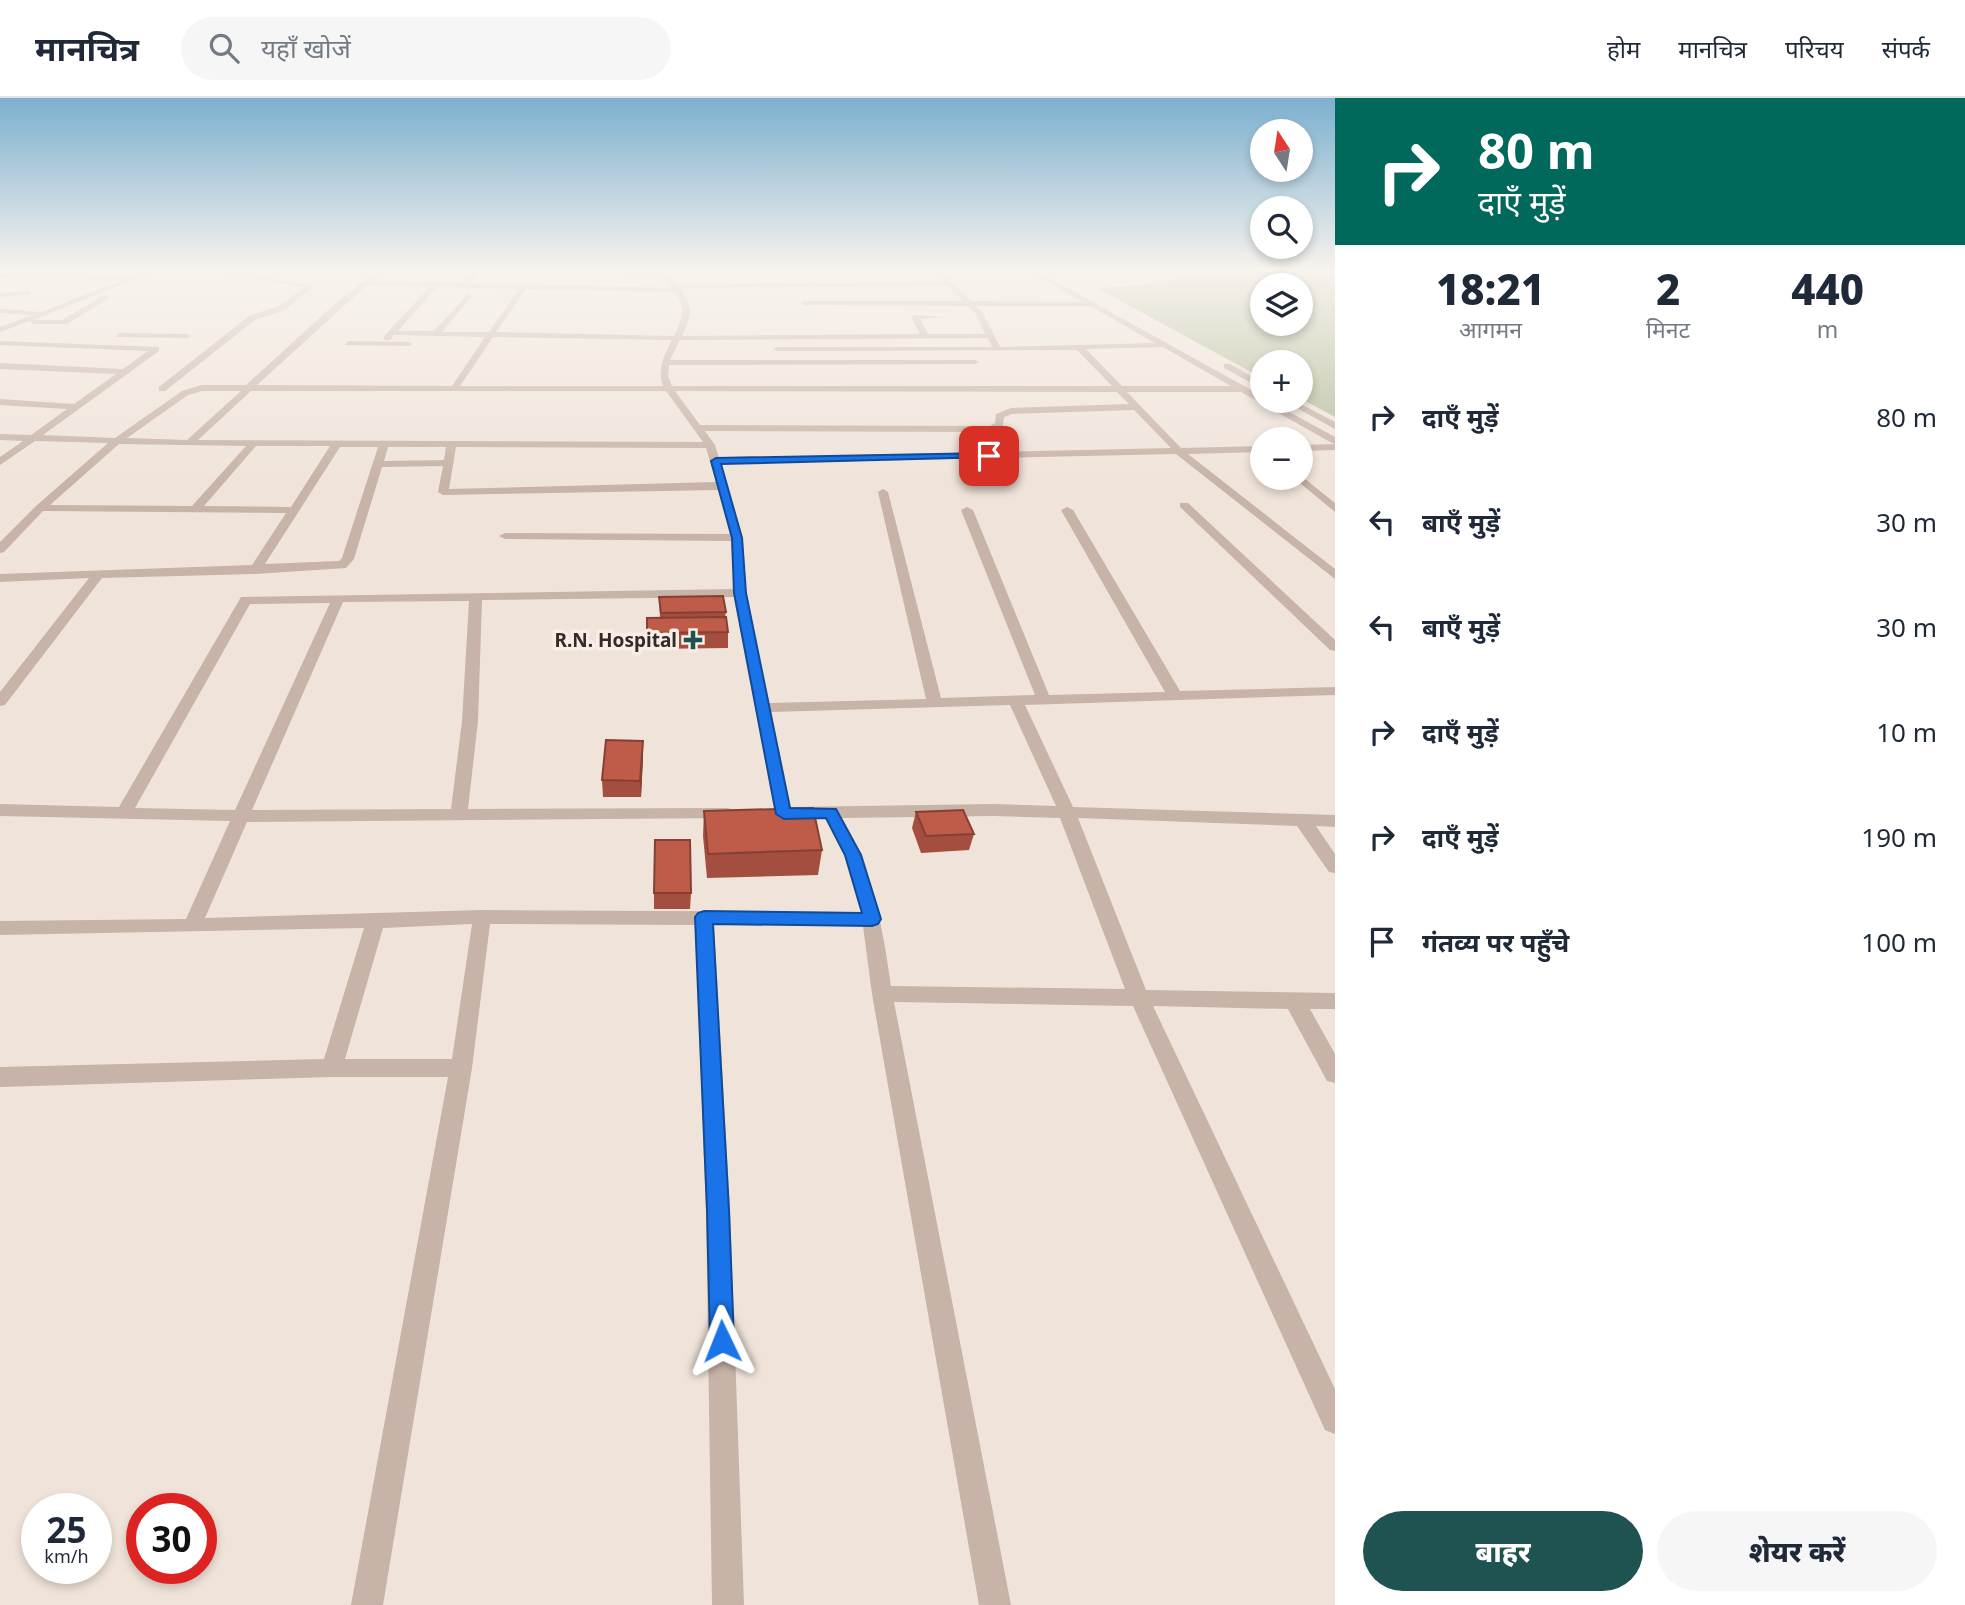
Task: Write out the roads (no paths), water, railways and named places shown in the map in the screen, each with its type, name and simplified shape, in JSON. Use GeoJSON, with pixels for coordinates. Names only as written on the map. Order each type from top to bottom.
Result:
{"type":"FeatureCollection","features":[{"type":"Feature","properties":{"kind":"street"},"geometry":{"type":"LineString","coordinates":[[162,389],[223,340]]}},
{"type":"Feature","properties":{"kind":"street"},"geometry":{"type":"LineString","coordinates":[[189,443],[301,340]]}},
{"type":"Feature","properties":{"kind":"street"},"geometry":{"type":"LineString","coordinates":[[383,344],[386,340]]}},
{"type":"Feature","properties":{"kind":"street"},"geometry":{"type":"LineString","coordinates":[[453,390],[489,340]]}},
{"type":"Feature","properties":{"kind":"street"},"geometry":{"type":"LineString","coordinates":[[621,340],[675,343],[705,340]]}},
{"type":"Feature","properties":{"kind":"street"},"geometry":{"type":"LineString","coordinates":[[795,349],[798,340]]}},
{"type":"Feature","properties":{"kind":"street"},"geometry":{"type":"LineString","coordinates":[[994,340],[997,349]]}},
{"type":"Feature","properties":{"kind":"street"},"geometry":{"type":"LineString","coordinates":[[1157,340],[1250,393]]}},
{"type":"Feature","properties":{"kind":"street"},"geometry":{"type":"LineString","coordinates":[[0,343],[156,349],[29,438],[0,462]]}},
{"type":"Feature","properties":{"kind":"street"},"geometry":{"type":"LineString","coordinates":[[348,343],[421,344]]}},
{"type":"Feature","properties":{"kind":"street"},"geometry":{"type":"LineString","coordinates":[[675,343],[686,349]]}},
{"type":"Feature","properties":{"kind":"street"},"geometry":{"type":"LineString","coordinates":[[675,343],[665,363],[664,376],[669,389],[710,445],[737,538],[740,593],[777,814],[925,809],[1335,821]]}},
{"type":"Feature","properties":{"kind":"street"},"geometry":{"type":"LineString","coordinates":[[473,345],[486,345]]}},
{"type":"Feature","properties":{"kind":"street"},"geometry":{"type":"LineString","coordinates":[[768,349],[997,349],[1165,345]]}},
{"type":"Feature","properties":{"kind":"street"},"geometry":{"type":"LineString","coordinates":[[1080,348],[1180,452],[1335,575]]}},
{"type":"Feature","properties":{"kind":"street"},"geometry":{"type":"LineString","coordinates":[[969,349],[980,376]]}},
{"type":"Feature","properties":{"kind":"street"},"geometry":{"type":"LineString","coordinates":[[1215,360],[1250,379]]}},
{"type":"Feature","properties":{"kind":"street"},"geometry":{"type":"LineString","coordinates":[[665,363],[980,376],[1121,390],[1242,389]]}},
{"type":"Feature","properties":{"kind":"street"},"geometry":{"type":"LineString","coordinates":[[0,366],[125,372]]}},
{"type":"Feature","properties":{"kind":"street"},"geometry":{"type":"LineString","coordinates":[[0,550],[40,508],[115,442],[192,390],[669,389],[980,376]]}},
{"type":"Feature","properties":{"kind":"street"},"geometry":{"type":"LineString","coordinates":[[0,402],[75,407]]}},
{"type":"Feature","properties":{"kind":"street"},"geometry":{"type":"LineString","coordinates":[[698,428],[992,429],[1000,424],[999,416],[1002,413],[1011,411],[1136,407]]}},
{"type":"Feature","properties":{"kind":"street"},"geometry":{"type":"LineString","coordinates":[[1285,413],[1335,441]]}},
{"type":"Feature","properties":{"kind":"street"},"geometry":{"type":"LineString","coordinates":[[1311,413],[1335,426]]}},
{"type":"Feature","properties":{"kind":"street"},"geometry":{"type":"LineString","coordinates":[[0,437],[189,443],[710,445]]}},
{"type":"Feature","properties":{"kind":"street"},"geometry":{"type":"LineString","coordinates":[[196,509],[254,443]]}},
{"type":"Feature","properties":{"kind":"street"},"geometry":{"type":"LineString","coordinates":[[255,570],[337,444]]}},
{"type":"Feature","properties":{"kind":"street"},"geometry":{"type":"LineString","coordinates":[[0,578],[342,565],[348,559],[383,444]]}},
{"type":"Feature","properties":{"kind":"street"},"geometry":{"type":"LineString","coordinates":[[452,444],[443,492],[723,485]]}},
{"type":"Feature","properties":{"kind":"street"},"geometry":{"type":"LineString","coordinates":[[1313,448],[1335,447]]}},
{"type":"Feature","properties":{"kind":"street"},"geometry":{"type":"LineString","coordinates":[[716,461],[1250,449]]}},
{"type":"Feature","properties":{"kind":"street"},"geometry":{"type":"LineString","coordinates":[[377,464],[448,463]]}},
{"type":"Feature","properties":{"kind":"street"},"geometry":{"type":"LineString","coordinates":[[1312,490],[1335,509]]}},
{"type":"Feature","properties":{"kind":"street"},"geometry":{"type":"LineString","coordinates":[[883,492],[934,701]]}},
{"type":"Feature","properties":{"kind":"street"},"geometry":{"type":"LineString","coordinates":[[1184,505],[1335,647]]}},
{"type":"Feature","properties":{"kind":"street"},"geometry":{"type":"LineString","coordinates":[[40,508],[294,510]]}},
{"type":"Feature","properties":{"kind":"street"},"geometry":{"type":"LineString","coordinates":[[967,510],[1043,698]]}},
{"type":"Feature","properties":{"kind":"street"},"geometry":{"type":"LineString","coordinates":[[1067,510],[1174,694]]}},
{"type":"Feature","properties":{"kind":"street"},"geometry":{"type":"LineString","coordinates":[[505,536],[737,538]]}},
{"type":"Feature","properties":{"kind":"street"},"geometry":{"type":"LineString","coordinates":[[0,702],[97,576]]}},
{"type":"Feature","properties":{"kind":"street"},"geometry":{"type":"LineString","coordinates":[[123,814],[246,600],[740,593]]}},
{"type":"Feature","properties":{"kind":"street"},"geometry":{"type":"LineString","coordinates":[[459,815],[470,721],[476,597]]}},
{"type":"Feature","properties":{"kind":"street"},"geometry":{"type":"LineString","coordinates":[[192,926],[338,599]]}},
{"type":"Feature","properties":{"kind":"street"},"geometry":{"type":"LineString","coordinates":[[761,708],[1335,691]]}},
{"type":"Feature","properties":{"kind":"street"},"geometry":{"type":"LineString","coordinates":[[1015,699],[1067,813],[1138,996],[1335,1420]]}},
{"type":"Feature","properties":{"kind":"street"},"geometry":{"type":"LineString","coordinates":[[0,810],[243,816],[743,814]]}},
{"type":"Feature","properties":{"kind":"street"},"geometry":{"type":"LineString","coordinates":[[831,813],[853,855],[872,919],[882,994],[995,1605]]}},
{"type":"Feature","properties":{"kind":"street"},"geometry":{"type":"LineString","coordinates":[[1303,821],[1335,867]]}},
{"type":"Feature","properties":{"kind":"street"},"geometry":{"type":"LineString","coordinates":[[0,928],[375,922],[482,917],[872,919]]}},
{"type":"Feature","properties":{"kind":"street"},"geometry":{"type":"LineString","coordinates":[[368,1605],[461,1068],[482,917]]}},
{"type":"Feature","properties":{"kind":"street"},"geometry":{"type":"LineString","coordinates":[[704,917],[718,1210],[728,1605]]}},
{"type":"Feature","properties":{"kind":"street"},"geometry":{"type":"LineString","coordinates":[[332,1068],[375,922]]}},
{"type":"Feature","properties":{"kind":"street"},"geometry":{"type":"LineString","coordinates":[[882,994],[1335,1001]]}},
{"type":"Feature","properties":{"kind":"street"},"geometry":{"type":"LineString","coordinates":[[1294,1000],[1335,1074]]}},
{"type":"Feature","properties":{"kind":"street"},"geometry":{"type":"LineString","coordinates":[[0,1077],[332,1068],[461,1068]]}},
{"type":"Feature","properties":{"kind":"place","name":"R.N. Hospital"},"geometry":{"type":"Point","coordinates":[693,640]}}]}
